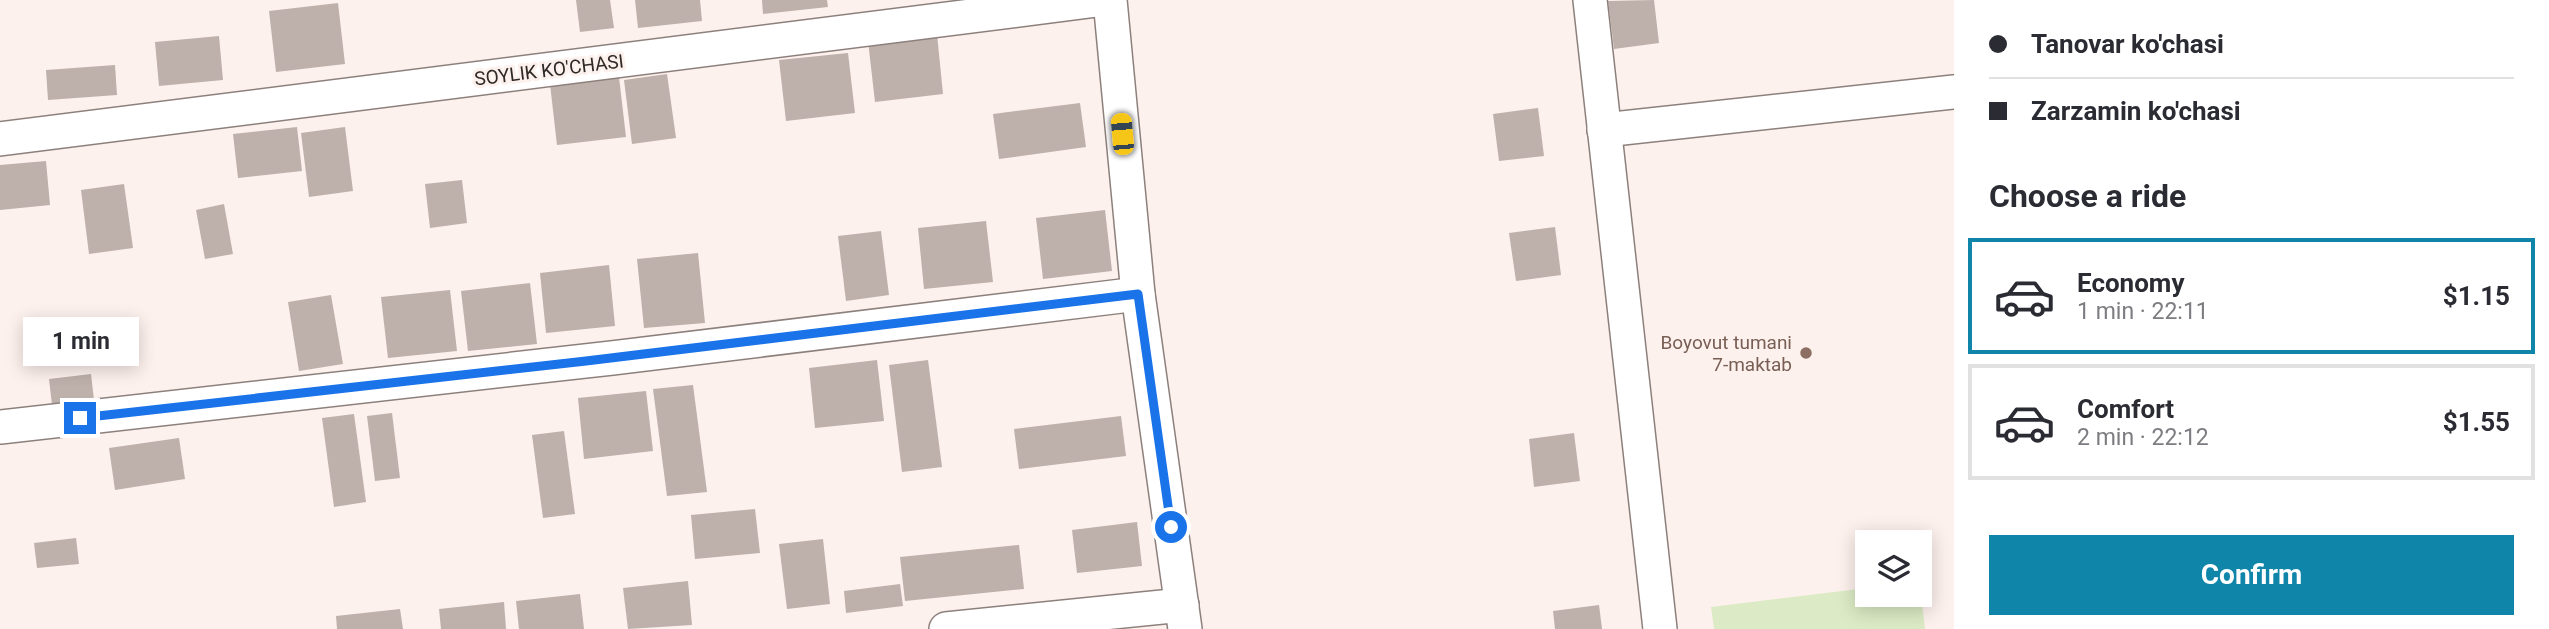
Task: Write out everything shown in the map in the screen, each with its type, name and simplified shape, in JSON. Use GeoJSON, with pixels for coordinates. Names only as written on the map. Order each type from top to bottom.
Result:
{"type":"FeatureCollection","features":[{"type":"Feature","properties":{"kind":"street","name":"SOYLIK KO'CHASI"},"geometry":{"type":"LineString","coordinates":[[0,139],[1097,0]]}},
{"type":"Feature","properties":{"kind":"street"},"geometry":{"type":"LineString","coordinates":[[946,629],[1183,617],[1138,294],[1110,0]]}},
{"type":"Feature","properties":{"kind":"street"},"geometry":{"type":"LineString","coordinates":[[1590,0],[1660,629]]}},
{"type":"Feature","properties":{"kind":"street"},"geometry":{"type":"LineString","coordinates":[[1604,130],[1954,92]]}},
{"type":"Feature","properties":{"kind":"street"},"geometry":{"type":"LineString","coordinates":[[0,427],[626,356],[1138,294]]}},
{"type":"Feature","properties":{"kind":"green space"},"geometry":{"type":"Polygon","coordinates":[[[1855,589],[1855,607],[1922,607],[1925,629],[1714,629],[1711,607],[1855,589]]]}},
{"type":"Feature","properties":{"kind":"building"},"geometry":{"type":"Polygon","coordinates":[[[576,0],[610,0],[614,28],[580,32],[576,0]]]}},
{"type":"Feature","properties":{"kind":"building"},"geometry":{"type":"Polygon","coordinates":[[[635,0],[700,0],[702,21],[638,28],[635,0]]]}},
{"type":"Feature","properties":{"kind":"building"},"geometry":{"type":"Polygon","coordinates":[[[762,0],[827,0],[828,7],[763,14],[762,0]]]}},
{"type":"Feature","properties":{"kind":"building"},"geometry":{"type":"Polygon","coordinates":[[[1654,0],[1659,43],[1614,49],[1608,1],[1654,0]]]}},
{"type":"Feature","properties":{"kind":"building"},"geometry":{"type":"Polygon","coordinates":[[[338,3],[345,64],[276,72],[269,11],[338,3]]]}},
{"type":"Feature","properties":{"kind":"building"},"geometry":{"type":"Polygon","coordinates":[[[937,34],[943,94],[875,102],[868,41],[937,34]]]}},
{"type":"Feature","properties":{"kind":"building"},"geometry":{"type":"Polygon","coordinates":[[[219,36],[223,80],[159,86],[155,42],[219,36]]]}},
{"type":"Feature","properties":{"kind":"building"},"geometry":{"type":"Polygon","coordinates":[[[848,53],[855,113],[786,121],[779,60],[848,53]]]}},
{"type":"Feature","properties":{"kind":"building"},"geometry":{"type":"Polygon","coordinates":[[[115,65],[117,95],[48,100],[46,70],[115,65]]]}},
{"type":"Feature","properties":{"kind":"building"},"geometry":{"type":"Polygon","coordinates":[[[667,74],[676,138],[632,144],[624,80],[667,74]]]}},
{"type":"Feature","properties":{"kind":"building"},"geometry":{"type":"Polygon","coordinates":[[[619,77],[626,137],[557,145],[550,84],[619,77]]]}},
{"type":"Feature","properties":{"kind":"building"},"geometry":{"type":"Polygon","coordinates":[[[1080,103],[1086,147],[999,159],[993,114],[1080,103]]]}},
{"type":"Feature","properties":{"kind":"building"},"geometry":{"type":"Polygon","coordinates":[[[1538,108],[1544,156],[1499,161],[1493,114],[1538,108]]]}},
{"type":"Feature","properties":{"kind":"building"},"geometry":{"type":"Polygon","coordinates":[[[297,127],[302,171],[238,178],[233,134],[297,127]]]}},
{"type":"Feature","properties":{"kind":"building"},"geometry":{"type":"Polygon","coordinates":[[[345,127],[353,191],[309,197],[301,133],[345,127]]]}},
{"type":"Feature","properties":{"kind":"building"},"geometry":{"type":"Polygon","coordinates":[[[46,161],[50,205],[0,210],[0,165],[46,161]]]}},
{"type":"Feature","properties":{"kind":"building"},"geometry":{"type":"Polygon","coordinates":[[[462,180],[467,223],[430,228],[425,184],[462,180]]]}},
{"type":"Feature","properties":{"kind":"building"},"geometry":{"type":"Polygon","coordinates":[[[124,184],[133,248],[89,254],[81,190],[124,184]]]}},
{"type":"Feature","properties":{"kind":"building"},"geometry":{"type":"Polygon","coordinates":[[[224,204],[233,254],[205,259],[196,210],[224,204]]]}},
{"type":"Feature","properties":{"kind":"building"},"geometry":{"type":"Polygon","coordinates":[[[1105,210],[1112,271],[1043,279],[1036,218],[1105,210]]]}},
{"type":"Feature","properties":{"kind":"building"},"geometry":{"type":"Polygon","coordinates":[[[986,221],[993,282],[924,289],[918,228],[986,221]]]}},
{"type":"Feature","properties":{"kind":"building"},"geometry":{"type":"Polygon","coordinates":[[[1555,227],[1561,275],[1516,281],[1509,233],[1555,227]]]}},
{"type":"Feature","properties":{"kind":"building"},"geometry":{"type":"Polygon","coordinates":[[[881,231],[889,295],[846,301],[838,236],[881,231]]]}},
{"type":"Feature","properties":{"kind":"building"},"geometry":{"type":"Polygon","coordinates":[[[698,253],[705,323],[644,328],[637,259],[698,253]]]}},
{"type":"Feature","properties":{"kind":"building"},"geometry":{"type":"Polygon","coordinates":[[[609,265],[615,326],[546,333],[540,273],[609,265]]]}},
{"type":"Feature","properties":{"kind":"building"},"geometry":{"type":"Polygon","coordinates":[[[530,283],[537,344],[468,351],[461,291],[530,283]]]}},
{"type":"Feature","properties":{"kind":"building"},"geometry":{"type":"Polygon","coordinates":[[[450,290],[457,351],[388,358],[381,297],[450,290]]]}},
{"type":"Feature","properties":{"kind":"building"},"geometry":{"type":"Polygon","coordinates":[[[331,295],[343,364],[299,371],[288,302],[331,295]]]}},
{"type":"Feature","properties":{"kind":"building"},"geometry":{"type":"Polygon","coordinates":[[[877,360],[884,421],[815,428],[809,368],[877,360]]]}},
{"type":"Feature","properties":{"kind":"building"},"geometry":{"type":"Polygon","coordinates":[[[928,360],[942,467],[902,472],[889,365],[928,360]]]}},
{"type":"Feature","properties":{"kind":"building"},"geometry":{"type":"Polygon","coordinates":[[[91,374],[94,400],[52,405],[49,379],[91,374]]]}},
{"type":"Feature","properties":{"kind":"building"},"geometry":{"type":"Polygon","coordinates":[[[693,385],[707,492],[667,496],[653,389],[693,385]]]}},
{"type":"Feature","properties":{"kind":"building"},"geometry":{"type":"Polygon","coordinates":[[[646,391],[653,451],[584,459],[578,398],[646,391]]]}},
{"type":"Feature","properties":{"kind":"building"},"geometry":{"type":"Polygon","coordinates":[[[392,413],[400,478],[375,481],[367,416],[392,413]]]}},
{"type":"Feature","properties":{"kind":"building"},"geometry":{"type":"Polygon","coordinates":[[[354,414],[366,502],[334,507],[322,418],[354,414]]]}},
{"type":"Feature","properties":{"kind":"building"},"geometry":{"type":"Polygon","coordinates":[[[1121,416],[1126,456],[1019,469],[1014,429],[1121,416]]]}},
{"type":"Feature","properties":{"kind":"building"},"geometry":{"type":"Polygon","coordinates":[[[564,431],[575,514],[543,518],[532,435],[564,431]]]}},
{"type":"Feature","properties":{"kind":"building"},"geometry":{"type":"Polygon","coordinates":[[[1574,433],[1580,481],[1534,487],[1529,439],[1574,433]]]}},
{"type":"Feature","properties":{"kind":"building"},"geometry":{"type":"Polygon","coordinates":[[[179,438],[185,479],[115,490],[109,448],[179,438]]]}},
{"type":"Feature","properties":{"kind":"building"},"geometry":{"type":"Polygon","coordinates":[[[755,509],[760,553],[695,559],[691,515],[755,509]]]}},
{"type":"Feature","properties":{"kind":"building"},"geometry":{"type":"Polygon","coordinates":[[[1137,522],[1142,566],[1077,573],[1072,530],[1137,522]]]}},
{"type":"Feature","properties":{"kind":"building"},"geometry":{"type":"Polygon","coordinates":[[[76,538],[79,564],[37,568],[34,543],[76,538]]]}},
{"type":"Feature","properties":{"kind":"building"},"geometry":{"type":"Polygon","coordinates":[[[823,539],[830,604],[787,609],[779,544],[823,539]]]}},
{"type":"Feature","properties":{"kind":"building"},"geometry":{"type":"Polygon","coordinates":[[[1019,545],[1024,589],[905,601],[900,557],[1019,545]]]}},
{"type":"Feature","properties":{"kind":"building"},"geometry":{"type":"Polygon","coordinates":[[[688,581],[692,625],[628,629],[623,588],[688,581]]]}},
{"type":"Feature","properties":{"kind":"building"},"geometry":{"type":"Polygon","coordinates":[[[900,584],[903,606],[846,613],[844,591],[900,584]]]}},
{"type":"Feature","properties":{"kind":"building"},"geometry":{"type":"Polygon","coordinates":[[[580,594],[584,629],[519,629],[516,601],[580,594]]]}},
{"type":"Feature","properties":{"kind":"building"},"geometry":{"type":"Polygon","coordinates":[[[504,602],[506,629],[441,629],[439,609],[504,602]]]}},
{"type":"Feature","properties":{"kind":"building"},"geometry":{"type":"Polygon","coordinates":[[[1599,605],[1602,629],[1555,629],[1553,611],[1599,605]]]}},
{"type":"Feature","properties":{"kind":"building"},"geometry":{"type":"Polygon","coordinates":[[[400,609],[403,629],[337,629],[336,616],[400,609]]]}},
{"type":"Feature","properties":{"kind":"place","name":"Boyovut tumani 7-maktab"},"geometry":{"type":"Point","coordinates":[1806,353]}},
{"type":"Feature","properties":{"kind":"route"},"geometry":{"type":"LineString","coordinates":[[80,418],[586,361],[1138,294],[1171,527]]}}]}
